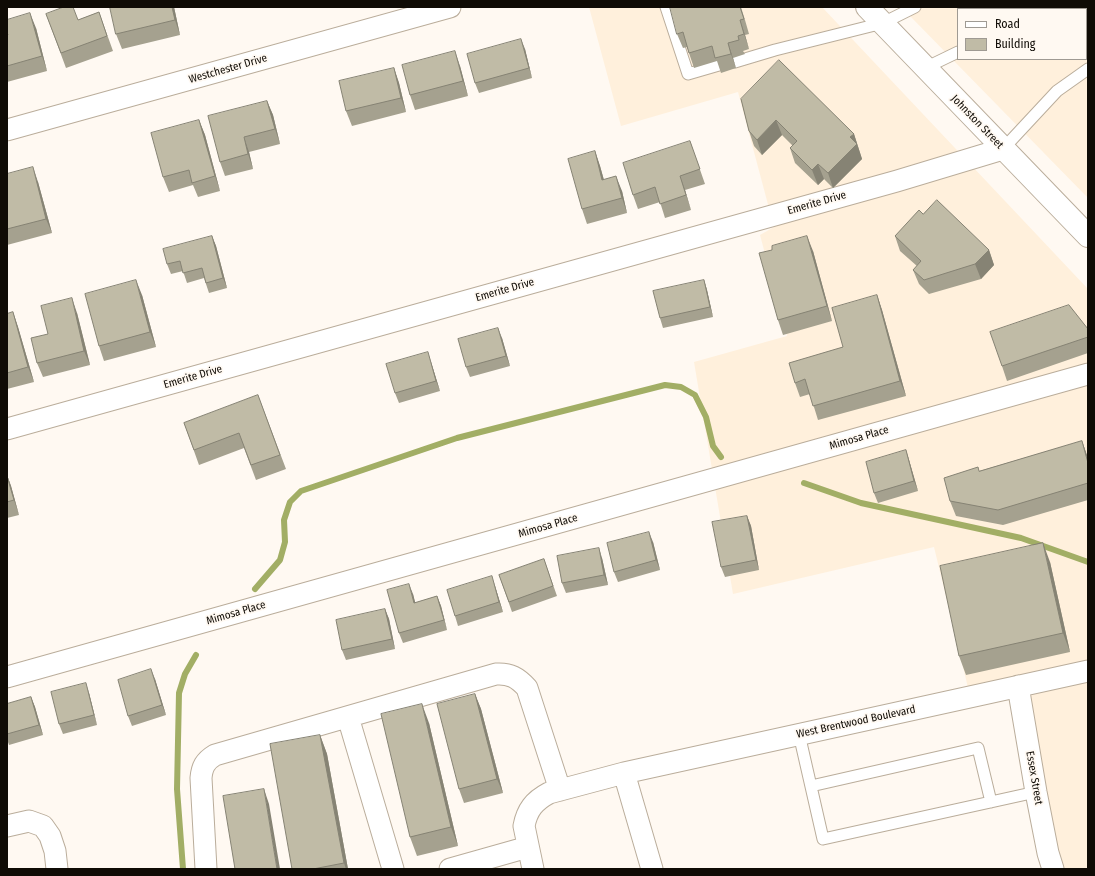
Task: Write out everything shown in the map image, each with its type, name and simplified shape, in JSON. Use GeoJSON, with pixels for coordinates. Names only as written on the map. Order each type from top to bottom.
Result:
{"type":"FeatureCollection","features":[{"type":"Feature","properties":{"kind":"main road","name":"Johnston Street"},"geometry":{"type":"LineString","coordinates":[[867,7],[1088,236]]}},
{"type":"Feature","properties":{"kind":"street","name":"Westchester Drive"},"geometry":{"type":"LineString","coordinates":[[7,130],[450,7]]}},
{"type":"Feature","properties":{"kind":"street","name":"Emerite Drive"},"geometry":{"type":"LineString","coordinates":[[7,429],[897,181],[1003,148]]}},
{"type":"Feature","properties":{"kind":"street","name":"Mimosa Place"},"geometry":{"type":"LineString","coordinates":[[7,677],[1088,374]]}},
{"type":"Feature","properties":{"kind":"street","name":"West Brentwood Boulevard"},"geometry":{"type":"LineString","coordinates":[[533,869],[524,826],[529,808],[538,798],[549,793],[624,773],[1088,671]]}},
{"type":"Feature","properties":{"kind":"street"},"geometry":{"type":"LineString","coordinates":[[206,869],[200,778],[201,770],[208,760],[214,755],[496,674],[514,676],[527,688],[560,790]]}},
{"type":"Feature","properties":{"kind":"street","name":"Essex Street"},"geometry":{"type":"LineString","coordinates":[[1018,686],[1036,792],[1048,853],[1053,869]]}},
{"type":"Feature","properties":{"kind":"street"},"geometry":{"type":"LineString","coordinates":[[348,717],[393,869]]}},
{"type":"Feature","properties":{"kind":"street"},"geometry":{"type":"LineString","coordinates":[[624,773],[652,869]]}},
{"type":"Feature","properties":{"kind":"street"},"geometry":{"type":"LineString","coordinates":[[7,826],[29,821],[43,826],[50,836],[55,851],[57,869]]}},
{"type":"Feature","properties":{"kind":"street"},"geometry":{"type":"LineString","coordinates":[[450,869],[528,847]]}},
{"type":"Feature","properties":{"kind":"lane"},"geometry":{"type":"LineString","coordinates":[[666,7],[688,74],[719,65]]}},
{"type":"Feature","properties":{"kind":"lane"},"geometry":{"type":"LineString","coordinates":[[735,62],[775,50],[883,23],[915,7]]}},
{"type":"Feature","properties":{"kind":"lane"},"geometry":{"type":"LineString","coordinates":[[925,68],[957,52]]}},
{"type":"Feature","properties":{"kind":"lane"},"geometry":{"type":"LineString","coordinates":[[1003,148],[1057,91],[1088,69]]}},
{"type":"Feature","properties":{"kind":"lane"},"geometry":{"type":"LineString","coordinates":[[798,734],[823,840],[1036,792]]}},
{"type":"Feature","properties":{"kind":"lane"},"geometry":{"type":"LineString","coordinates":[[811,786],[978,748],[991,802]]}},
{"type":"Feature","properties":{"kind":"shaded area"},"geometry":{"type":"Polygon","coordinates":[[[589,7],[822,7],[1088,289],[1088,869],[1062,869],[1059,864],[1028,684],[970,696],[934,547],[733,594],[694,362],[787,336],[760,235],[774,227],[738,92],[621,126],[589,7]]]}},
{"type":"Feature","properties":{"kind":"shaded area"},"geometry":{"type":"Polygon","coordinates":[[[903,7],[1088,7],[1088,198],[910,16],[903,7]]]}},
{"type":"Feature","properties":{"kind":"building"},"geometry":{"type":"Polygon","coordinates":[[[64,7],[73,7],[78,20],[99,12],[107,36],[61,53],[46,14],[64,7]]]}},
{"type":"Feature","properties":{"kind":"building"},"geometry":{"type":"Polygon","coordinates":[[[110,7],[172,7],[175,20],[116,34],[110,7]]]}},
{"type":"Feature","properties":{"kind":"building"},"geometry":{"type":"Polygon","coordinates":[[[670,7],[740,7],[744,19],[740,20],[744,34],[738,36],[739,40],[728,43],[731,54],[715,58],[712,46],[689,53],[683,32],[677,34],[670,7]]]}},
{"type":"Feature","properties":{"kind":"building"},"geometry":{"type":"Polygon","coordinates":[[[30,13],[42,56],[7,66],[7,20],[30,13]]]}},
{"type":"Feature","properties":{"kind":"building"},"geometry":{"type":"Polygon","coordinates":[[[521,39],[529,68],[475,83],[467,54],[521,39]]]}},
{"type":"Feature","properties":{"kind":"building"},"geometry":{"type":"Polygon","coordinates":[[[455,51],[463,81],[410,95],[402,65],[455,51]]]}},
{"type":"Feature","properties":{"kind":"building"},"geometry":{"type":"Polygon","coordinates":[[[779,60],[854,134],[850,137],[857,144],[828,173],[818,164],[812,170],[790,148],[797,141],[776,120],[757,140],[749,131],[741,99],[779,60]]]}},
{"type":"Feature","properties":{"kind":"building"},"geometry":{"type":"Polygon","coordinates":[[[394,68],[401,98],[346,111],[339,81],[394,68]]]}},
{"type":"Feature","properties":{"kind":"building"},"geometry":{"type":"Polygon","coordinates":[[[267,101],[275,129],[244,137],[248,154],[220,162],[208,116],[267,101]]]}},
{"type":"Feature","properties":{"kind":"building"},"geometry":{"type":"Polygon","coordinates":[[[199,120],[215,176],[192,183],[189,170],[163,177],[151,133],[199,120]]]}},
{"type":"Feature","properties":{"kind":"building"},"geometry":{"type":"Polygon","coordinates":[[[690,141],[700,169],[680,176],[686,195],[660,204],[655,187],[633,195],[623,163],[690,141]]]}},
{"type":"Feature","properties":{"kind":"building"},"geometry":{"type":"Polygon","coordinates":[[[595,151],[602,180],[616,176],[622,198],[582,209],[568,159],[595,151]]]}},
{"type":"Feature","properties":{"kind":"building"},"geometry":{"type":"Polygon","coordinates":[[[33,167],[46,219],[7,229],[7,174],[33,167]]]}},
{"type":"Feature","properties":{"kind":"building"},"geometry":{"type":"Polygon","coordinates":[[[937,200],[989,250],[975,264],[924,280],[913,270],[921,261],[895,236],[919,210],[923,214],[937,200]]]}},
{"type":"Feature","properties":{"kind":"building"},"geometry":{"type":"Polygon","coordinates":[[[212,236],[223,278],[206,283],[202,268],[183,273],[180,261],[167,264],[163,249],[212,236]]]}},
{"type":"Feature","properties":{"kind":"building"},"geometry":{"type":"Polygon","coordinates":[[[807,236],[827,306],[778,320],[759,253],[772,250],[772,246],[807,236]]]}},
{"type":"Feature","properties":{"kind":"building"},"geometry":{"type":"Polygon","coordinates":[[[136,280],[150,332],[99,346],[85,294],[136,280]]]}},
{"type":"Feature","properties":{"kind":"building"},"geometry":{"type":"Polygon","coordinates":[[[704,280],[710,307],[660,318],[653,291],[704,280]]]}},
{"type":"Feature","properties":{"kind":"building"},"geometry":{"type":"Polygon","coordinates":[[[877,295],[900,381],[813,406],[805,379],[795,383],[789,363],[843,347],[832,308],[877,295]]]}},
{"type":"Feature","properties":{"kind":"building"},"geometry":{"type":"Polygon","coordinates":[[[72,298],[84,351],[37,363],[31,338],[48,334],[41,306],[72,298]]]}},
{"type":"Feature","properties":{"kind":"building"},"geometry":{"type":"Polygon","coordinates":[[[1069,305],[1088,329],[1088,337],[1002,366],[990,332],[1069,305]]]}},
{"type":"Feature","properties":{"kind":"building"},"geometry":{"type":"Polygon","coordinates":[[[13,312],[28,367],[7,373],[7,314],[13,312]]]}},
{"type":"Feature","properties":{"kind":"building"},"geometry":{"type":"Polygon","coordinates":[[[498,328],[506,356],[466,367],[458,339],[498,328]]]}},
{"type":"Feature","properties":{"kind":"building"},"geometry":{"type":"Polygon","coordinates":[[[428,352],[436,381],[395,393],[386,364],[428,352]]]}},
{"type":"Feature","properties":{"kind":"building"},"geometry":{"type":"Polygon","coordinates":[[[258,395],[280,455],[251,465],[239,433],[194,450],[184,423],[258,395]]]}},
{"type":"Feature","properties":{"kind":"building"},"geometry":{"type":"Polygon","coordinates":[[[1082,441],[1088,463],[1088,483],[998,510],[950,501],[944,478],[978,467],[979,471],[1082,441]]]}},
{"type":"Feature","properties":{"kind":"building"},"geometry":{"type":"Polygon","coordinates":[[[906,450],[914,481],[874,493],[866,462],[906,450]]]}},
{"type":"Feature","properties":{"kind":"building"},"geometry":{"type":"Polygon","coordinates":[[[7,476],[14,500],[7,502],[7,476]]]}},
{"type":"Feature","properties":{"kind":"building"},"geometry":{"type":"Polygon","coordinates":[[[747,516],[756,560],[721,567],[712,522],[747,516]]]}},
{"type":"Feature","properties":{"kind":"building"},"geometry":{"type":"Polygon","coordinates":[[[649,532],[656,560],[614,572],[607,543],[649,532]]]}},
{"type":"Feature","properties":{"kind":"building"},"geometry":{"type":"Polygon","coordinates":[[[1043,543],[1063,633],[959,656],[940,566],[1043,543]]]}},
{"type":"Feature","properties":{"kind":"building"},"geometry":{"type":"Polygon","coordinates":[[[599,548],[604,575],[562,583],[557,556],[599,548]]]}},
{"type":"Feature","properties":{"kind":"building"},"geometry":{"type":"Polygon","coordinates":[[[544,559],[553,586],[509,602],[499,575],[544,559]]]}},
{"type":"Feature","properties":{"kind":"building"},"geometry":{"type":"Polygon","coordinates":[[[492,576],[499,602],[455,616],[447,590],[492,576]]]}},
{"type":"Feature","properties":{"kind":"building"},"geometry":{"type":"Polygon","coordinates":[[[409,584],[414,603],[437,596],[444,620],[399,633],[387,590],[409,584]]]}},
{"type":"Feature","properties":{"kind":"building"},"geometry":{"type":"Polygon","coordinates":[[[385,609],[392,639],[342,650],[336,620],[385,609]]]}},
{"type":"Feature","properties":{"kind":"building"},"geometry":{"type":"Polygon","coordinates":[[[151,669],[162,705],[128,716],[118,680],[151,669]]]}},
{"type":"Feature","properties":{"kind":"building"},"geometry":{"type":"Polygon","coordinates":[[[86,683],[94,715],[59,724],[51,692],[86,683]]]}},
{"type":"Feature","properties":{"kind":"building"},"geometry":{"type":"Polygon","coordinates":[[[475,694],[497,779],[459,789],[437,704],[475,694]]]}},
{"type":"Feature","properties":{"kind":"building"},"geometry":{"type":"Polygon","coordinates":[[[31,697],[39,725],[7,734],[7,704],[31,697]]]}},
{"type":"Feature","properties":{"kind":"building"},"geometry":{"type":"Polygon","coordinates":[[[422,704],[451,827],[410,837],[381,714],[422,704]]]}},
{"type":"Feature","properties":{"kind":"building"},"geometry":{"type":"Polygon","coordinates":[[[320,735],[344,863],[313,869],[292,869],[270,744],[320,735]]]}},
{"type":"Feature","properties":{"kind":"building"},"geometry":{"type":"Polygon","coordinates":[[[264,789],[277,869],[235,869],[223,796],[264,789]]]}},
{"type":"Feature","properties":{"kind":"waterway"},"geometry":{"type":"LineString","coordinates":[[255,589],[280,560],[285,542],[284,520],[290,502],[301,491],[457,438],[665,385],[681,387],[695,395],[706,417],[713,446],[721,457]]}},
{"type":"Feature","properties":{"kind":"waterway"},"geometry":{"type":"LineString","coordinates":[[804,483],[861,503],[1021,538],[1088,562]]}},
{"type":"Feature","properties":{"kind":"waterway"},"geometry":{"type":"LineString","coordinates":[[183,869],[177,789],[179,693],[185,674],[196,655]]}}]}
